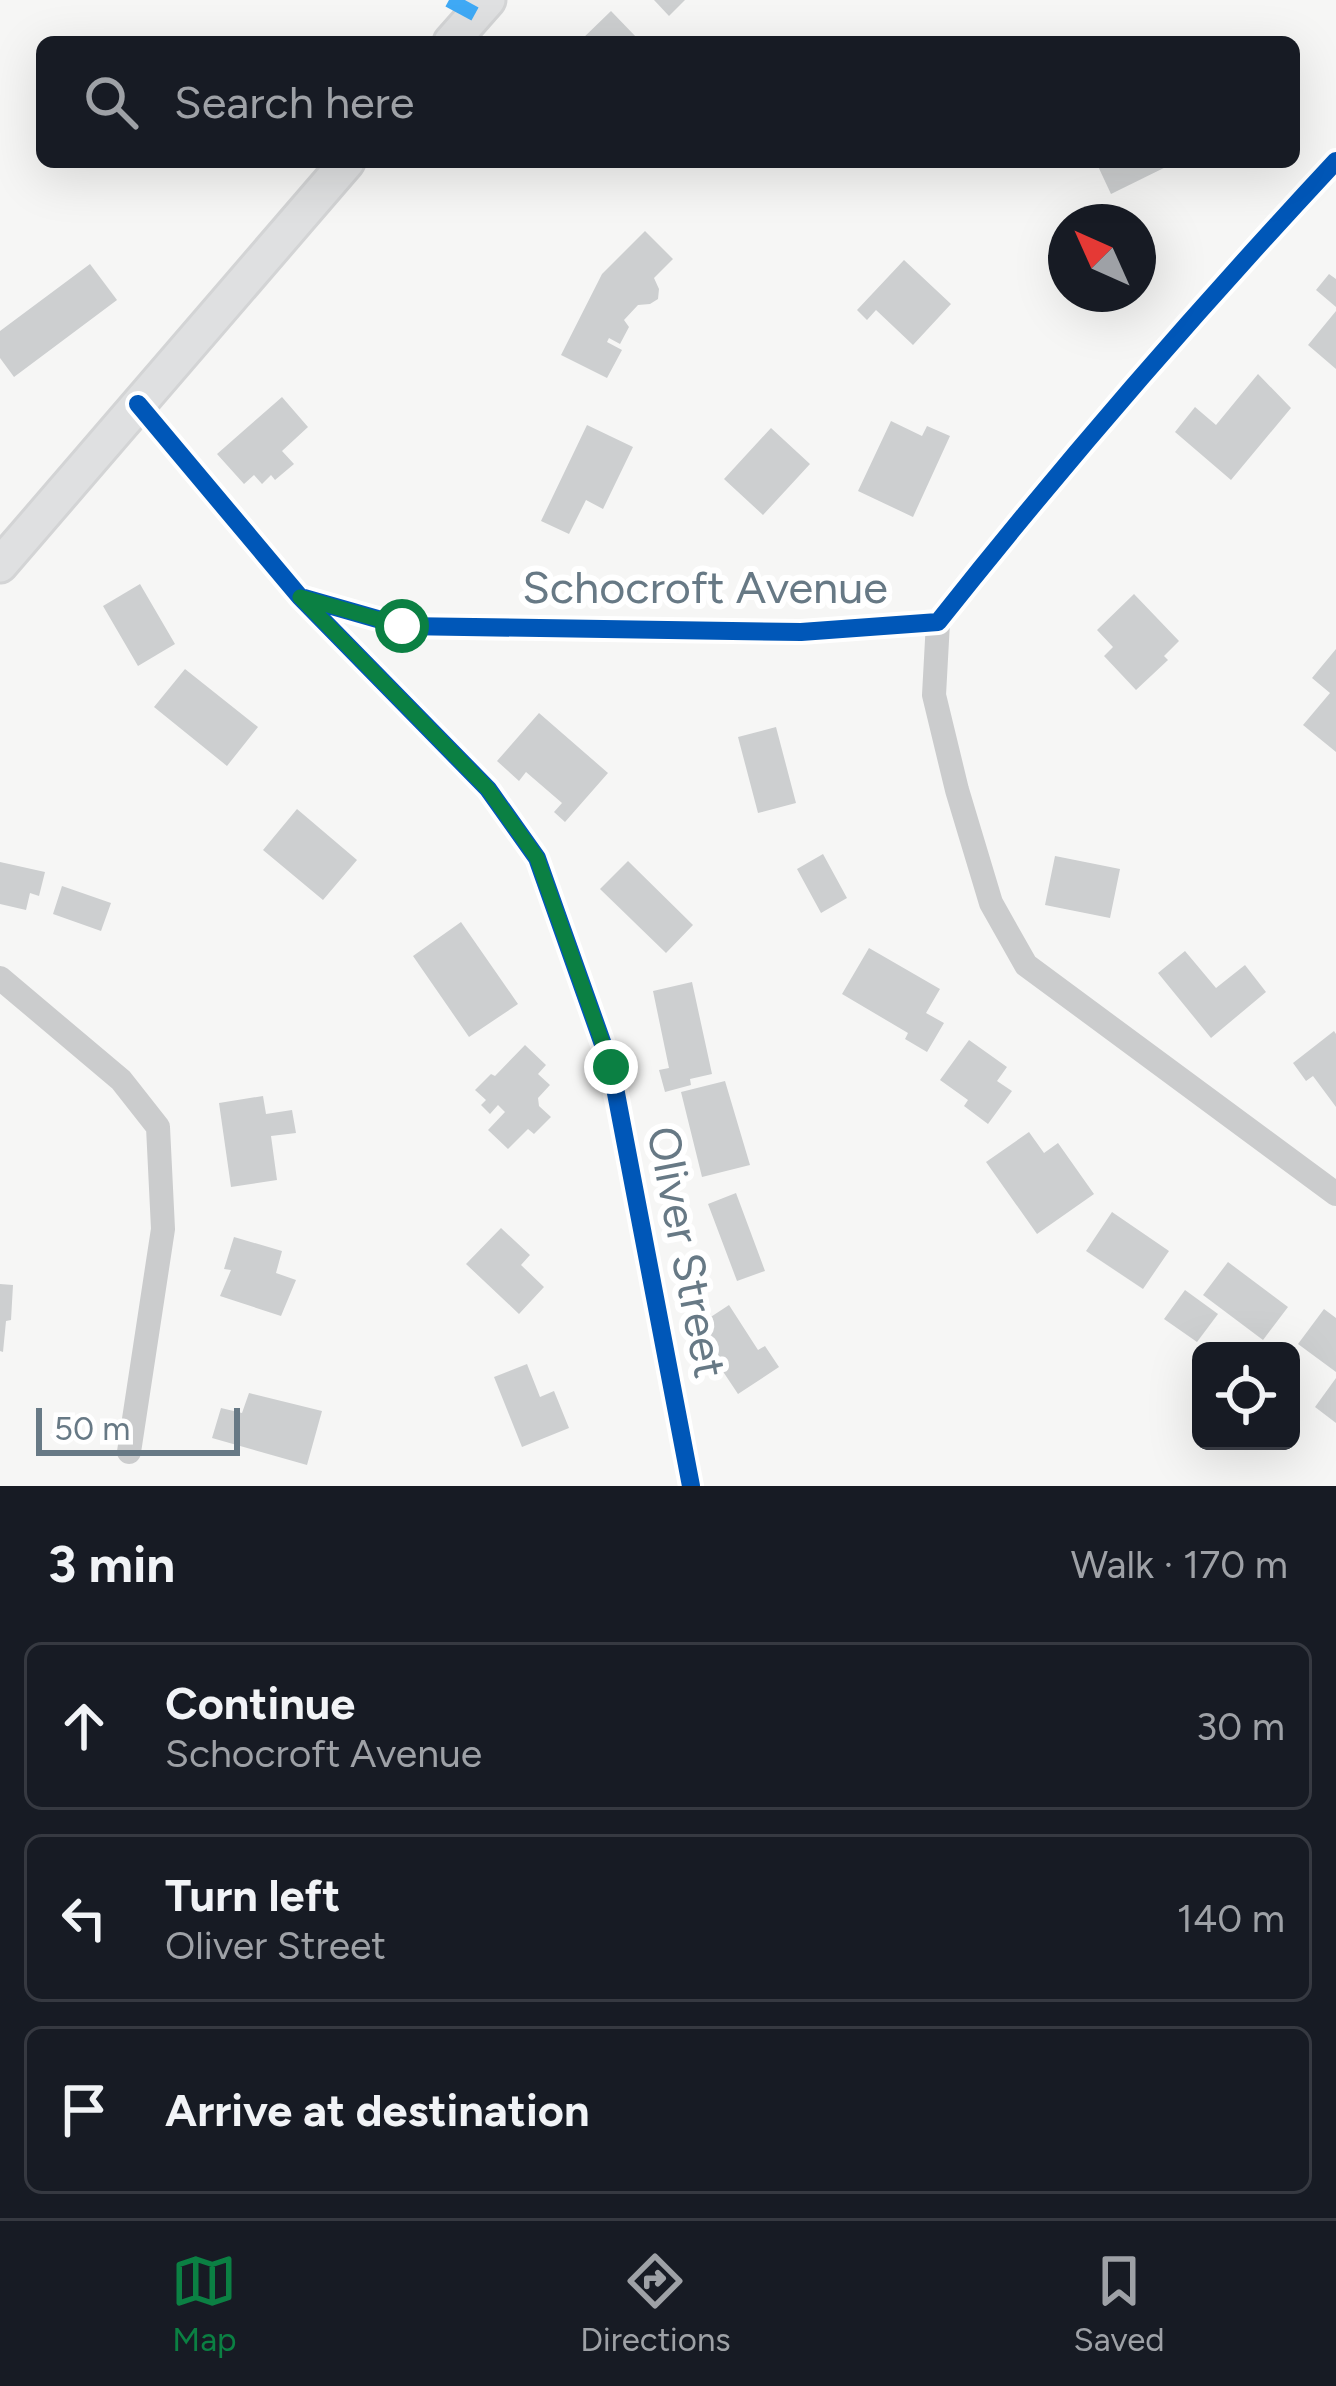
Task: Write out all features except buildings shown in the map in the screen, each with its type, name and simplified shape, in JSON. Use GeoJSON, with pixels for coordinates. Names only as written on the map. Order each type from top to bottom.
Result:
{"type":"FeatureCollection","features":[{"type":"Feature","properties":{"kind":"main road"},"geometry":{"type":"LineString","coordinates":[[456,36],[488,0]]}},
{"type":"Feature","properties":{"kind":"main road"},"geometry":{"type":"LineString","coordinates":[[0,565],[342,168]]}},
{"type":"Feature","properties":{"kind":"street","name":"Schocroft Avenue"},"geometry":{"type":"LineString","coordinates":[[300,597],[402,626],[801,632],[938,622],[1054,476],[1206,300],[1336,161]]}},
{"type":"Feature","properties":{"kind":"street","name":"Oliver Street"},"geometry":{"type":"LineString","coordinates":[[138,404],[300,597],[488,789],[537,858],[611,1067],[691,1486]]}},
{"type":"Feature","properties":{"kind":"street"},"geometry":{"type":"LineString","coordinates":[[938,622],[934,695],[957,790],[991,903],[1027,965],[1336,1194]]}},
{"type":"Feature","properties":{"kind":"street"},"geometry":{"type":"LineString","coordinates":[[0,978],[121,1080],[158,1127],[163,1229],[129,1452]]}},
{"type":"Feature","properties":{"kind":"marked path"},"geometry":{"type":"LineString","coordinates":[[449,0],[475,14]]}},
{"type":"Feature","properties":{"kind":"cycle path"},"geometry":{"type":"LineString","coordinates":[[304,598],[402,626],[801,632],[938,622],[1132,388],[1336,161]]}},
{"type":"Feature","properties":{"kind":"cycle path"},"geometry":{"type":"LineString","coordinates":[[138,404],[300,597],[488,789],[537,858],[611,1067],[691,1486]]}},
{"type":"Feature","properties":{"kind":"route"},"geometry":{"type":"LineString","coordinates":[[402,626],[300,597],[488,789],[537,858],[611,1067]]}}]}
